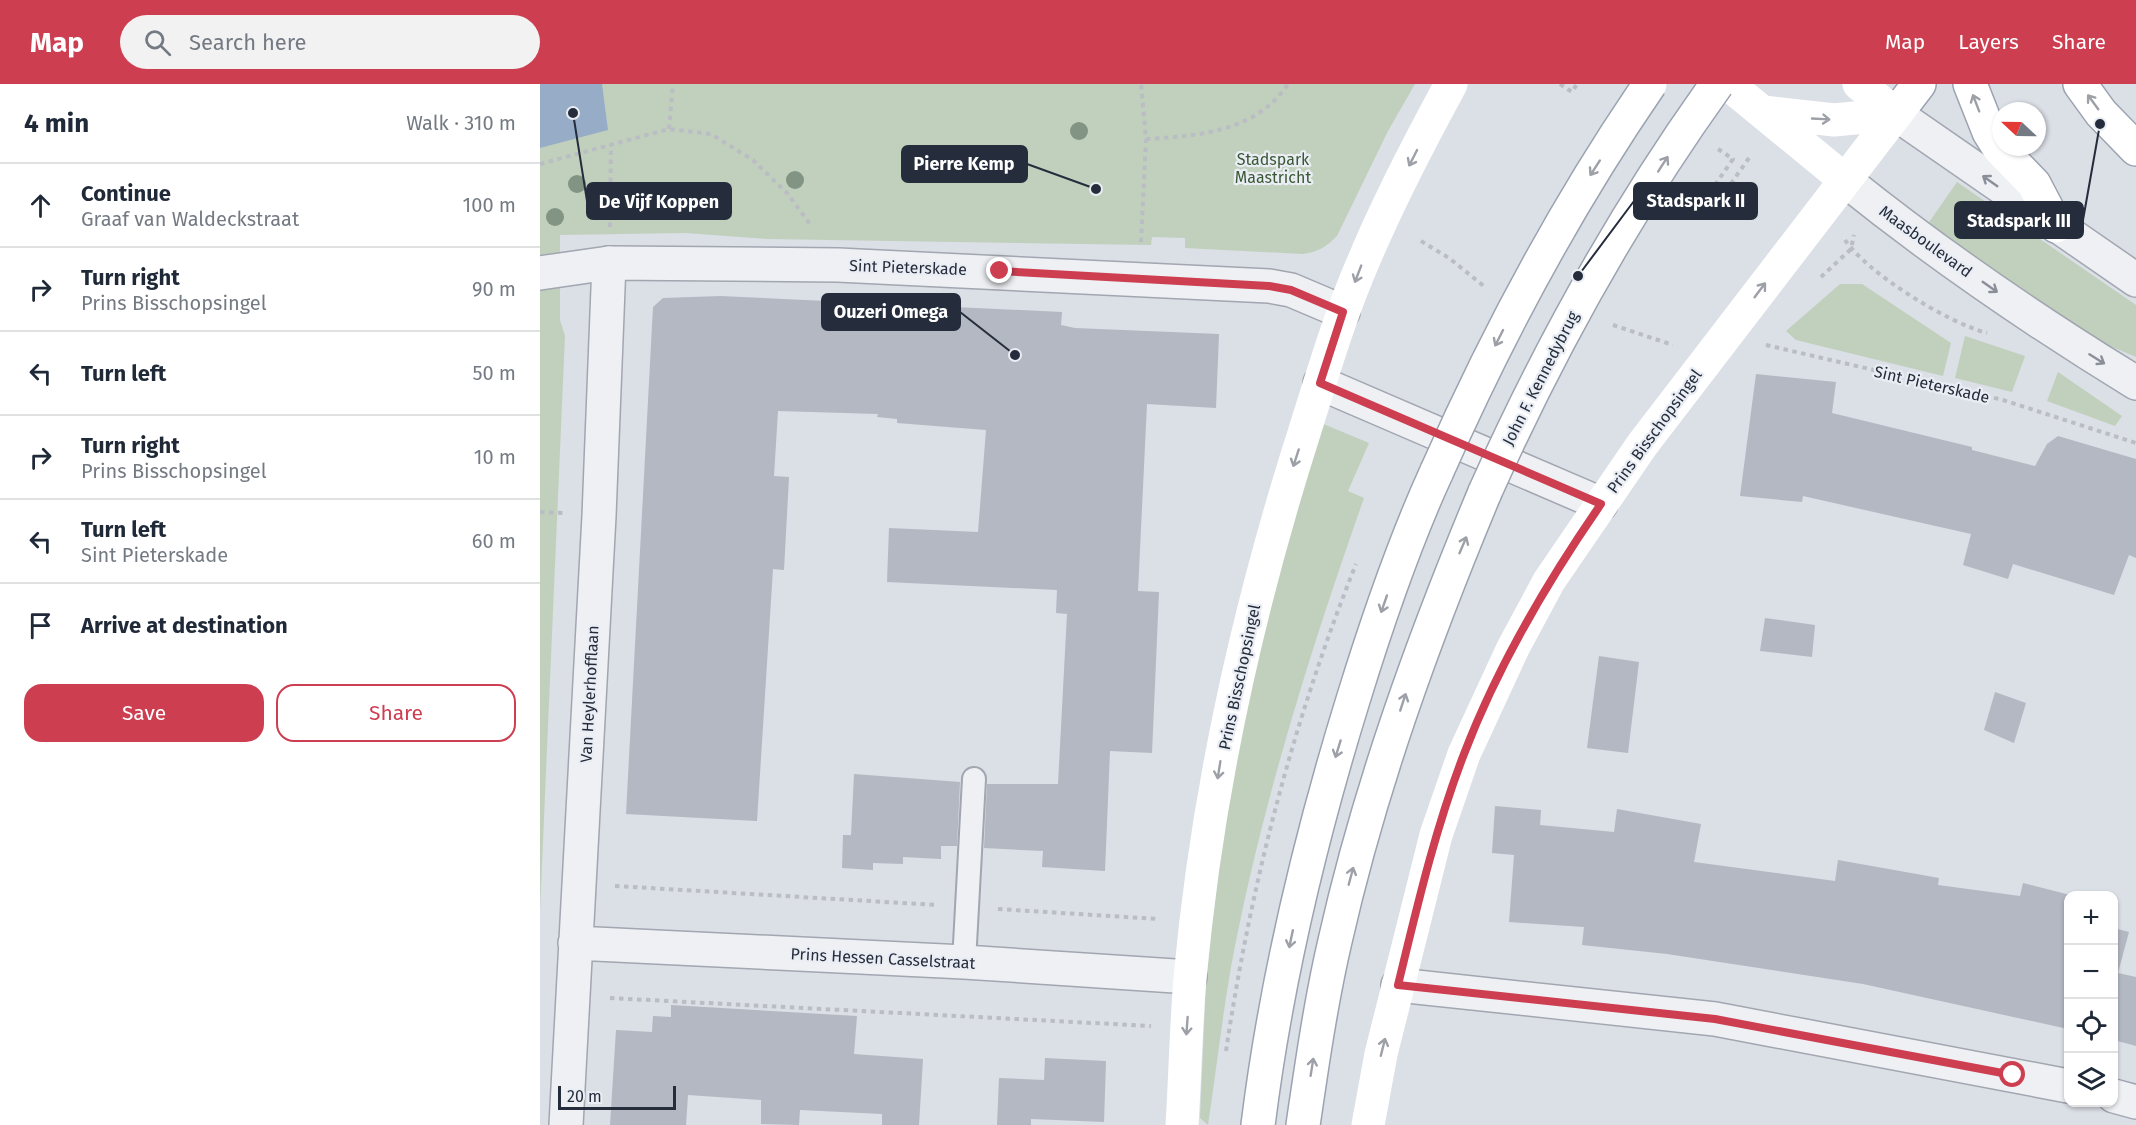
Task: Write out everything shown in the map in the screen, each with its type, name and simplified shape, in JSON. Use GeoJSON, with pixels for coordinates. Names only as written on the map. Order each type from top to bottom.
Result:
{"type":"FeatureCollection","features":[{"type":"Feature","properties":{"kind":"main road","name":"Prins Bisschopsingel"},"geometry":{"type":"LineString","coordinates":[[1182,1125],[1191,977],[1220,764],[1244,649],[1272,535],[1343,312],[1382,220],[1451,84]]}},
{"type":"Feature","properties":{"kind":"main road"},"geometry":{"type":"LineString","coordinates":[[1258,1125],[1282,982],[1334,761],[1392,580],[1437,471],[1523,291],[1590,175],[1650,84]]}},
{"type":"Feature","properties":{"kind":"main road","name":"John F. Kennedybrug"},"geometry":{"type":"LineString","coordinates":[[1303,1125],[1334,943],[1366,818],[1413,671],[1485,492],[1520,414],[1587,286],[1653,180],[1717,84]]}},
{"type":"Feature","properties":{"kind":"main road","name":"Maasboulevard"},"geometry":{"type":"LineString","coordinates":[[1728,84],[1845,180]]}},
{"type":"Feature","properties":{"kind":"main road"},"geometry":{"type":"LineString","coordinates":[[1859,84],[1896,114]]}},
{"type":"Feature","properties":{"kind":"main road","name":"Prins Bisschopsingel"},"geometry":{"type":"LineString","coordinates":[[1368,1125],[1381,1054],[1436,835],[1482,713],[1549,582],[1642,445],[1919,84]]}},
{"type":"Feature","properties":{"kind":"main road"},"geometry":{"type":"LineString","coordinates":[[1970,84],[1989,132],[2007,156],[2034,184],[2056,226]]}},
{"type":"Feature","properties":{"kind":"main road"},"geometry":{"type":"LineString","coordinates":[[2080,84],[2101,113],[2136,149]]}},
{"type":"Feature","properties":{"kind":"main road"},"geometry":{"type":"LineString","coordinates":[[1763,112],[1834,120],[1896,114]]}},
{"type":"Feature","properties":{"kind":"street"},"geometry":{"type":"LineString","coordinates":[[1896,114],[2136,280]]}},
{"type":"Feature","properties":{"kind":"street","name":"Maasboulevard"},"geometry":{"type":"LineString","coordinates":[[1845,180],[1891,217],[2012,303],[2136,383]]}},
{"type":"Feature","properties":{"kind":"street","name":"Sint Pieterskade"},"geometry":{"type":"LineString","coordinates":[[540,273],[609,263],[838,265],[1269,286],[1291,290],[1343,312]]}},
{"type":"Feature","properties":{"kind":"street","name":"Van Heylerhofflaan"},"geometry":{"type":"LineString","coordinates":[[566,1125],[599,516],[609,263]]}},
{"type":"Feature","properties":{"kind":"street"},"geometry":{"type":"LineString","coordinates":[[1320,383],[1601,504]]}},
{"type":"Feature","properties":{"kind":"street","name":"Prins Hessen Casselstraat"},"geometry":{"type":"LineString","coordinates":[[575,943],[964,962],[1191,977]]}},
{"type":"Feature","properties":{"kind":"street"},"geometry":{"type":"LineString","coordinates":[[1398,985],[1715,1019],[2064,1085]]}},
{"type":"Feature","properties":{"kind":"street"},"geometry":{"type":"LineString","coordinates":[[2118,1097],[2136,1102]]}},
{"type":"Feature","properties":{"kind":"lane"},"geometry":{"type":"LineString","coordinates":[[964,962],[974,779]]}},
{"type":"Feature","properties":{"kind":"path"},"geometry":{"type":"LineString","coordinates":[[669,129],[673,84]]}},
{"type":"Feature","properties":{"kind":"path"},"geometry":{"type":"LineString","coordinates":[[1141,84],[1146,139],[1141,245]]}},
{"type":"Feature","properties":{"kind":"path"},"geometry":{"type":"LineString","coordinates":[[1146,139],[1194,136],[1239,124],[1269,105],[1288,84]]}},
{"type":"Feature","properties":{"kind":"path"},"geometry":{"type":"LineString","coordinates":[[1560,84],[1572,92],[1577,84]]}},
{"type":"Feature","properties":{"kind":"path"},"geometry":{"type":"LineString","coordinates":[[540,164],[669,129],[711,134],[735,146],[753,160],[788,194],[838,265]]}},
{"type":"Feature","properties":{"kind":"path"},"geometry":{"type":"LineString","coordinates":[[609,263],[611,144]]}},
{"type":"Feature","properties":{"kind":"path"},"geometry":{"type":"LineString","coordinates":[[1722,152],[1733,159],[1715,185],[1725,192],[1749,158]]}},
{"type":"Feature","properties":{"kind":"path"},"geometry":{"type":"LineString","coordinates":[[1832,267],[1851,249],[1854,230]]}},
{"type":"Feature","properties":{"kind":"path"},"geometry":{"type":"LineString","coordinates":[[1420,241],[1449,258],[1488,289]]}},
{"type":"Feature","properties":{"kind":"path"},"geometry":{"type":"LineString","coordinates":[[1846,241],[1857,257],[1939,314],[1962,326]]}},
{"type":"Feature","properties":{"kind":"path","name":"Sint Pieterskade"},"geometry":{"type":"LineString","coordinates":[[1613,325],[1682,348],[1686,348],[1700,330],[2003,400],[2136,443]]}},
{"type":"Feature","properties":{"kind":"path"},"geometry":{"type":"LineString","coordinates":[[578,884],[1197,922]]}},
{"type":"Feature","properties":{"kind":"path"},"geometry":{"type":"LineString","coordinates":[[573,996],[1187,1028]]}},
{"type":"Feature","properties":{"kind":"green space","name":"Stadspark Maastricht"},"geometry":{"type":"Polygon","coordinates":[[[540,84],[1415,84],[1388,131],[1337,236],[1322,248],[1303,254],[1185,248],[1185,238],[1152,237],[1151,245],[767,239],[685,233],[560,235],[560,320],[565,336],[540,910],[540,84]]]}},
{"type":"Feature","properties":{"kind":"green space"},"geometry":{"type":"Polygon","coordinates":[[[1957,182],[2136,305],[2136,357],[2072,330],[1925,228],[1957,182]]]}},
{"type":"Feature","properties":{"kind":"green space"},"geometry":{"type":"Polygon","coordinates":[[[1840,284],[1862,284],[1951,343],[1943,376],[1796,340],[1786,331],[1840,284]]]}},
{"type":"Feature","properties":{"kind":"green space"},"geometry":{"type":"Polygon","coordinates":[[[1965,336],[2025,356],[2012,392],[1955,378],[1965,336]]]}},
{"type":"Feature","properties":{"kind":"green space"},"geometry":{"type":"Polygon","coordinates":[[[2058,372],[2122,416],[2115,426],[2047,401],[2058,372]]]}},
{"type":"Feature","properties":{"kind":"green space"},"geometry":{"type":"Polygon","coordinates":[[[1321,423],[1369,443],[1348,491],[1364,498],[1306,671],[1257,848],[1231,967],[1208,1125],[1200,1118],[1206,980],[1231,764],[1270,593],[1321,423]]]}},
{"type":"Feature","properties":{"kind":"water"},"geometry":{"type":"Polygon","coordinates":[[[540,84],[602,84],[608,130],[540,148],[540,84]]]}},
{"type":"Feature","properties":{"kind":"building"},"geometry":{"type":"Polygon","coordinates":[[[720,296],[1062,312],[1061,325],[1075,328],[1219,334],[1216,408],[1147,404],[1138,591],[1159,592],[1152,753],[1110,751],[1105,871],[1042,867],[1043,851],[984,848],[987,784],[1058,784],[1067,614],[1056,613],[1057,590],[887,582],[889,528],[978,532],[986,430],[897,423],[897,419],[877,417],[878,414],[778,411],[774,476],[789,477],[784,570],[773,569],[757,821],[626,814],[653,307],[663,298],[720,296]]]}},
{"type":"Feature","properties":{"kind":"building"},"geometry":{"type":"Polygon","coordinates":[[[1756,374],[1836,382],[1832,413],[1972,447],[1972,450],[2035,466],[2047,444],[2058,436],[2136,459],[2136,558],[2129,555],[2114,595],[2013,564],[2008,579],[1963,565],[1971,534],[1803,496],[1802,502],[1740,496],[1756,374]]]}},
{"type":"Feature","properties":{"kind":"building"},"geometry":{"type":"Polygon","coordinates":[[[1765,618],[1815,625],[1812,657],[1760,651],[1765,618]]]}},
{"type":"Feature","properties":{"kind":"building"},"geometry":{"type":"Polygon","coordinates":[[[1599,656],[1639,662],[1628,753],[1587,748],[1599,656]]]}},
{"type":"Feature","properties":{"kind":"building"},"geometry":{"type":"Polygon","coordinates":[[[1995,692],[2026,703],[2014,743],[1984,730],[1995,692]]]}},
{"type":"Feature","properties":{"kind":"building"},"geometry":{"type":"Polygon","coordinates":[[[854,774],[960,782],[957,846],[941,846],[941,859],[903,857],[903,864],[873,863],[873,870],[842,868],[843,835],[851,835],[854,774]]]}},
{"type":"Feature","properties":{"kind":"building"},"geometry":{"type":"Polygon","coordinates":[[[1495,806],[1541,810],[1540,825],[1614,832],[1617,809],[1701,824],[1694,862],[1835,881],[1838,860],[1939,878],[1938,885],[2020,896],[2023,883],[2064,893],[2064,1028],[1863,984],[1667,954],[1582,945],[1584,927],[1509,922],[1514,855],[1492,853],[1495,806]]]}},
{"type":"Feature","properties":{"kind":"building"},"geometry":{"type":"Polygon","coordinates":[[[2118,929],[2129,932],[2118,973],[2118,929]]]}},
{"type":"Feature","properties":{"kind":"building"},"geometry":{"type":"Polygon","coordinates":[[[2118,973],[2136,977],[2136,1046],[2118,1041],[2118,973]]]}},
{"type":"Feature","properties":{"kind":"building"},"geometry":{"type":"Polygon","coordinates":[[[671,1005],[857,1016],[854,1054],[923,1059],[919,1125],[882,1125],[882,1114],[800,1110],[799,1125],[761,1124],[761,1100],[688,1095],[686,1125],[610,1125],[616,1030],[652,1032],[653,1016],[671,1017],[671,1005]]]}},
{"type":"Feature","properties":{"kind":"building"},"geometry":{"type":"Polygon","coordinates":[[[1045,1058],[1106,1061],[1104,1122],[1031,1119],[1031,1125],[997,1125],[999,1078],[1044,1080],[1045,1058]]]}},
{"type":"Feature","properties":{"kind":"place","name":"De Vijf Koppen"},"geometry":{"type":"Point","coordinates":[573,113]}},
{"type":"Feature","properties":{"kind":"place","name":"Stadspark III"},"geometry":{"type":"Point","coordinates":[2100,124]}},
{"type":"Feature","properties":{"kind":"place","name":"Pierre Kemp"},"geometry":{"type":"Point","coordinates":[1096,189]}},
{"type":"Feature","properties":{"kind":"place","name":"Stadspark II"},"geometry":{"type":"Point","coordinates":[1578,276]}},
{"type":"Feature","properties":{"kind":"place","name":"Ouzeri Omega"},"geometry":{"type":"Point","coordinates":[1015,355]}},
{"type":"Feature","properties":{"kind":"route"},"geometry":{"type":"LineString","coordinates":[[1000,271],[1269,286],[1291,290],[1343,312],[1320,383],[1601,504],[1549,582],[1513,648],[1464,754],[1436,835],[1398,985],[1715,1019],[2013,1075]]}}]}
